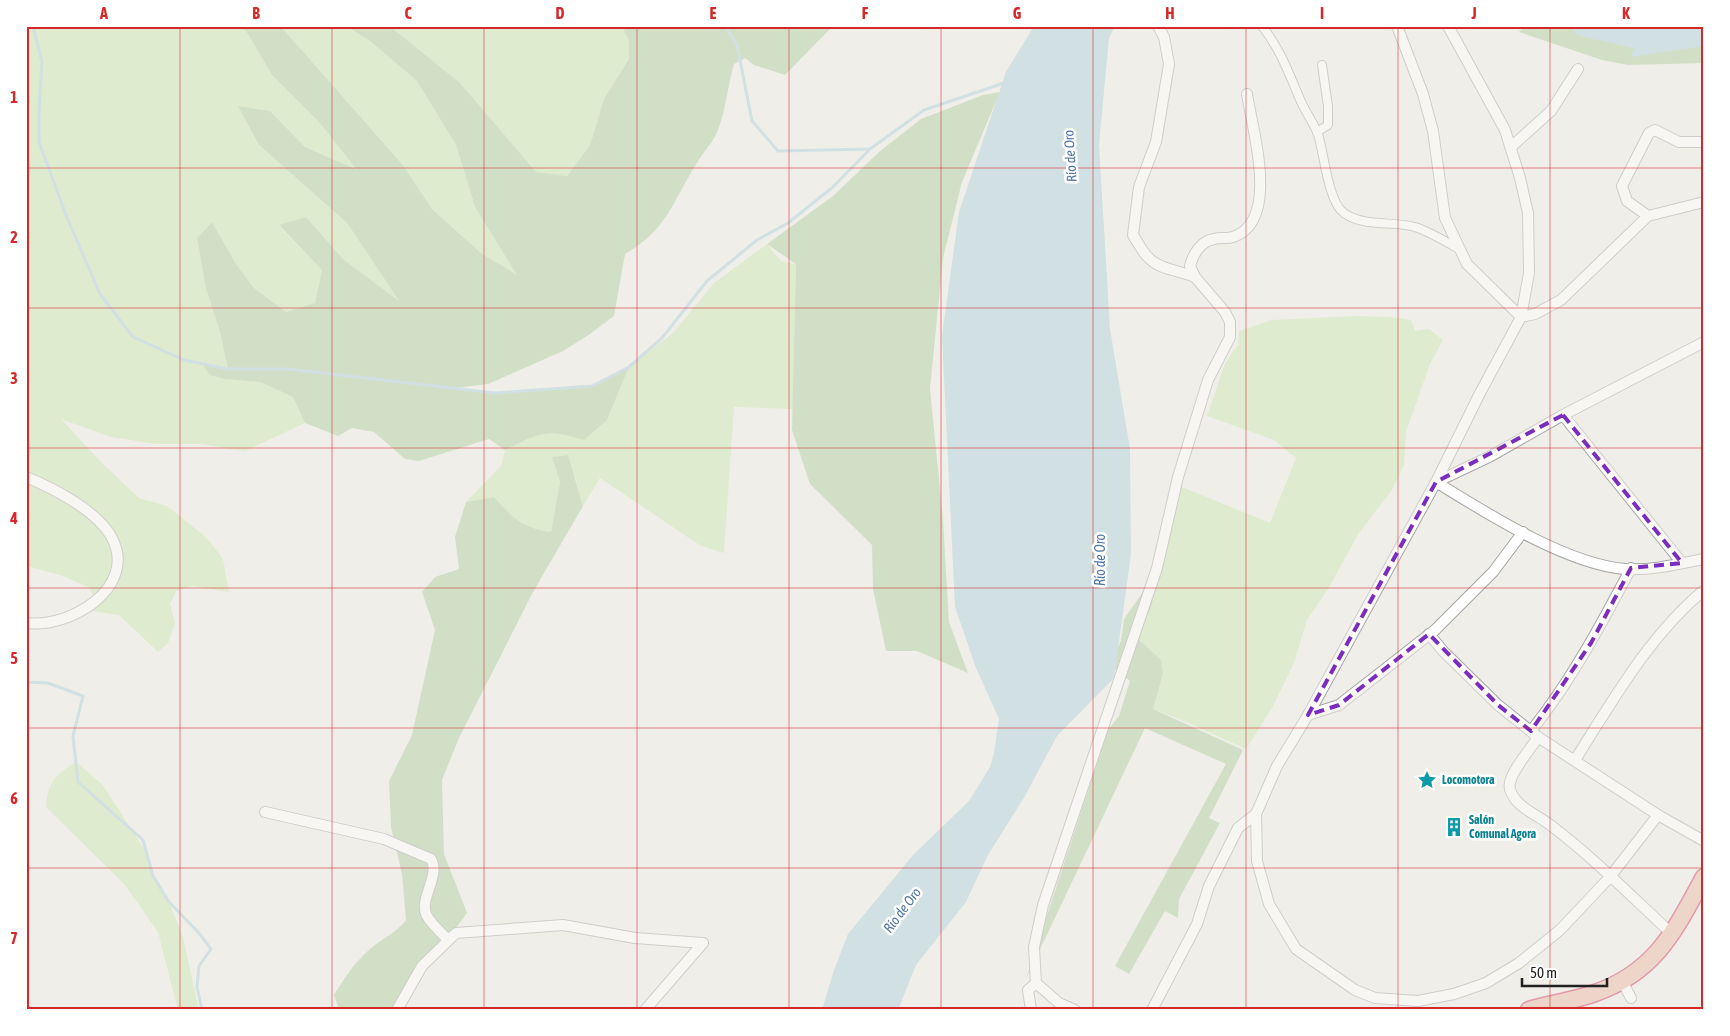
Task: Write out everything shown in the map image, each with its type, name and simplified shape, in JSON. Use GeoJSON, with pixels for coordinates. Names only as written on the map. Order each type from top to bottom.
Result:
{"type":"FeatureCollection","features":[{"type":"Feature","properties":{"kind":"highway"},"geometry":{"type":"LineString","coordinates":[[1529,1010],[1595,993],[1622,981],[1644,968],[1658,954],[1704,877]]}},
{"type":"Feature","properties":{"kind":"street"},"geometry":{"type":"LineString","coordinates":[[1158,26],[1164,37],[1169,64],[1156,142],[1139,187],[1133,235],[1149,259],[1159,266],[1195,277]]}},
{"type":"Feature","properties":{"kind":"street"},"geometry":{"type":"LineString","coordinates":[[1262,26],[1275,42],[1287,65],[1299,97],[1317,132],[1335,204],[1344,214],[1369,221],[1414,227],[1438,237],[1459,249]]}},
{"type":"Feature","properties":{"kind":"street"},"geometry":{"type":"LineString","coordinates":[[1397,26],[1423,94],[1433,131],[1445,218],[1467,264],[1521,317]]}},
{"type":"Feature","properties":{"kind":"street"},"geometry":{"type":"LineString","coordinates":[[1448,26],[1488,97],[1512,147],[1528,213],[1529,272],[1521,317],[1480,393],[1436,482],[1308,715],[1277,766],[1256,814],[1257,861],[1269,904],[1296,949],[1355,990],[1375,998],[1418,1001],[1454,994],[1486,983],[1519,963],[1560,930],[1610,877],[1658,815]]}},
{"type":"Feature","properties":{"kind":"street"},"geometry":{"type":"LineString","coordinates":[[1317,132],[1328,126],[1328,106],[1322,65]]}},
{"type":"Feature","properties":{"kind":"street"},"geometry":{"type":"LineString","coordinates":[[1512,147],[1551,111],[1578,69]]}},
{"type":"Feature","properties":{"kind":"street"},"geometry":{"type":"LineString","coordinates":[[1075,1010],[1059,1003],[1036,983],[1034,947],[1043,905],[1157,568],[1176,485],[1208,380],[1230,337],[1230,322],[1225,312],[1195,277],[1190,266],[1194,252],[1212,239],[1233,237],[1248,228],[1258,207],[1260,170],[1247,94]]}},
{"type":"Feature","properties":{"kind":"street"},"geometry":{"type":"LineString","coordinates":[[1648,216],[1627,202],[1622,186],[1649,133],[1655,130],[1679,142],[1704,142]]}},
{"type":"Feature","properties":{"kind":"street"},"geometry":{"type":"LineString","coordinates":[[1521,317],[1535,314],[1561,300],[1648,216],[1704,202]]}},
{"type":"Feature","properties":{"kind":"street"},"geometry":{"type":"LineString","coordinates":[[1436,482],[1491,456],[1563,415],[1704,342]]}},
{"type":"Feature","properties":{"kind":"street"},"geometry":{"type":"LineString","coordinates":[[1563,415],[1682,564]]}},
{"type":"Feature","properties":{"kind":"street"},"geometry":{"type":"LineString","coordinates":[[26,477],[75,503],[96,518],[112,537],[117,552],[113,577],[108,588],[89,608],[71,617],[48,623],[26,623]]}},
{"type":"Feature","properties":{"kind":"street"},"geometry":{"type":"LineString","coordinates":[[1436,482],[1487,514],[1599,565],[1631,568],[1682,564],[1704,558]]}},
{"type":"Feature","properties":{"kind":"street"},"geometry":{"type":"LineString","coordinates":[[1308,715],[1339,705],[1429,634],[1492,572],[1523,532]]}},
{"type":"Feature","properties":{"kind":"street"},"geometry":{"type":"LineString","coordinates":[[1631,568],[1591,643],[1514,771],[1510,779],[1510,790],[1520,804],[1567,838],[1671,933]]}},
{"type":"Feature","properties":{"kind":"street"},"geometry":{"type":"LineString","coordinates":[[1575,760],[1612,702],[1657,638],[1676,615],[1704,590]]}},
{"type":"Feature","properties":{"kind":"street"},"geometry":{"type":"LineString","coordinates":[[1429,634],[1443,651],[1498,705],[1535,734],[1658,815],[1704,841]]}},
{"type":"Feature","properties":{"kind":"street"},"geometry":{"type":"LineString","coordinates":[[265,812],[384,839],[431,860],[434,868],[425,908],[427,916],[448,940]]}},
{"type":"Feature","properties":{"kind":"street"},"geometry":{"type":"LineString","coordinates":[[1152,1010],[1197,924],[1209,886],[1238,828],[1256,814]]}},
{"type":"Feature","properties":{"kind":"street"},"geometry":{"type":"LineString","coordinates":[[397,1010],[422,966],[456,933],[563,925],[635,938],[703,943],[645,1010]]}},
{"type":"Feature","properties":{"kind":"street"},"geometry":{"type":"LineString","coordinates":[[1622,981],[1631,998]]}},
{"type":"Feature","properties":{"kind":"street"},"geometry":{"type":"LineString","coordinates":[[1031,1010],[1028,990],[1036,983]]}},
{"type":"Feature","properties":{"kind":"highlighted area"},"geometry":{"type":"Polygon","coordinates":[[[1563,415],[1682,563],[1631,568],[1591,643],[1531,731],[1498,705],[1429,634],[1339,705],[1308,715],[1436,482],[1563,415]]]}},
{"type":"Feature","properties":{"kind":"green space"},"geometry":{"type":"Polygon","coordinates":[[[26,26],[243,26],[272,75],[319,122],[358,171],[305,147],[270,111],[239,106],[259,145],[347,223],[400,303],[344,260],[306,217],[279,226],[322,270],[315,303],[286,312],[254,288],[236,264],[212,222],[197,238],[206,289],[220,332],[228,369],[203,364],[225,379],[260,382],[293,397],[305,423],[245,451],[200,444],[156,444],[111,437],[61,419],[101,462],[139,498],[167,506],[207,538],[223,559],[229,592],[192,586],[176,591],[170,604],[175,623],[168,643],[158,652],[119,615],[91,611],[95,599],[89,587],[60,575],[26,566],[26,26]]]}},
{"type":"Feature","properties":{"kind":"green space"},"geometry":{"type":"Polygon","coordinates":[[[243,26],[275,26],[284,30],[402,164],[432,209],[481,253],[517,275],[475,207],[456,145],[417,81],[370,41],[346,26],[389,26],[392,28],[460,83],[536,172],[567,176],[590,145],[604,99],[629,58],[629,41],[622,26],[833,26],[785,75],[754,65],[745,58],[734,64],[715,137],[660,225],[639,245],[625,254],[614,316],[563,351],[488,384],[457,388],[495,393],[592,386],[629,367],[607,420],[584,440],[561,434],[543,434],[505,450],[489,439],[419,461],[405,459],[374,432],[352,428],[338,436],[305,423],[293,397],[260,382],[225,379],[210,375],[202,364],[228,369],[220,332],[206,289],[197,238],[212,222],[236,264],[254,288],[286,312],[315,303],[322,270],[279,225],[306,217],[344,260],[399,301],[347,223],[259,145],[238,106],[270,111],[305,147],[357,170],[319,122],[272,75],[243,26]]]}},
{"type":"Feature","properties":{"kind":"green space"},"geometry":{"type":"Polygon","coordinates":[[[275,26],[346,26],[370,41],[417,81],[456,145],[475,207],[518,276],[481,253],[432,209],[402,164],[284,30],[275,26]]]}},
{"type":"Feature","properties":{"kind":"green space"},"geometry":{"type":"Polygon","coordinates":[[[389,26],[622,26],[629,41],[629,57],[604,99],[590,145],[567,176],[536,173],[460,83],[389,26]]]}},
{"type":"Feature","properties":{"kind":"green space"},"geometry":{"type":"Polygon","coordinates":[[[1524,26],[1704,26],[1704,63],[1628,65],[1602,60],[1519,32],[1524,26]]]}},
{"type":"Feature","properties":{"kind":"green space"},"geometry":{"type":"Polygon","coordinates":[[[1000,92],[962,182],[943,258],[930,389],[943,520],[949,622],[968,673],[917,651],[886,651],[873,589],[872,545],[810,484],[792,430],[796,264],[767,244],[833,196],[879,152],[921,119],[983,95],[1000,92]]]}},
{"type":"Feature","properties":{"kind":"green space"},"geometry":{"type":"Polygon","coordinates":[[[767,244],[781,261],[796,264],[793,409],[734,407],[724,553],[701,546],[600,478],[583,506],[575,477],[552,457],[560,482],[551,532],[525,525],[507,511],[494,497],[466,502],[501,466],[505,450],[543,434],[561,434],[584,439],[607,420],[629,367],[674,332],[714,283],[767,244]]]}},
{"type":"Feature","properties":{"kind":"green space"},"geometry":{"type":"Polygon","coordinates":[[[1355,316],[1411,320],[1415,331],[1429,329],[1443,340],[1430,364],[1406,432],[1404,465],[1392,490],[1359,533],[1328,589],[1307,620],[1294,663],[1272,708],[1246,749],[1153,709],[1136,637],[1177,485],[1270,523],[1296,458],[1274,440],[1207,416],[1225,363],[1238,345],[1239,331],[1272,320],[1355,316]]]}},
{"type":"Feature","properties":{"kind":"green space"},"geometry":{"type":"Polygon","coordinates":[[[568,455],[583,506],[533,592],[459,738],[442,780],[444,854],[467,913],[395,1010],[339,1010],[334,995],[350,970],[370,949],[394,932],[406,920],[402,874],[391,827],[389,781],[412,735],[435,630],[422,592],[435,577],[459,569],[455,537],[466,502],[494,497],[507,511],[525,525],[551,532],[560,482],[552,457],[568,455]]]}},
{"type":"Feature","properties":{"kind":"green space"},"geometry":{"type":"Polygon","coordinates":[[[1157,572],[1151,608],[1136,637],[1161,660],[1163,673],[1153,709],[1243,750],[1209,818],[1220,823],[1179,899],[1178,918],[1165,911],[1129,974],[1115,966],[1226,764],[1145,728],[1026,979],[1108,730],[1119,716],[1130,681],[1110,665],[1121,641],[1124,619],[1157,572]]]}},
{"type":"Feature","properties":{"kind":"green space"},"geometry":{"type":"Polygon","coordinates":[[[76,762],[102,784],[146,852],[153,876],[169,902],[183,937],[199,1010],[178,1010],[158,932],[125,885],[46,807],[49,791],[54,780],[76,762]]]}},
{"type":"Feature","properties":{"kind":"water","name":"Río de Oro"},"geometry":{"type":"Polygon","coordinates":[[[1034,26],[1115,26],[1109,38],[1099,145],[1110,329],[1130,449],[1131,554],[1114,678],[1057,736],[1025,796],[988,855],[966,902],[916,965],[898,1010],[822,1010],[834,970],[848,934],[913,855],[969,801],[990,767],[994,753],[999,719],[976,668],[955,607],[942,336],[959,212],[1006,72],[1034,26]]]}},
{"type":"Feature","properties":{"kind":"water"},"geometry":{"type":"Polygon","coordinates":[[[1577,26],[1609,26],[1638,39],[1577,26]]]}},
{"type":"Feature","properties":{"kind":"water"},"geometry":{"type":"Polygon","coordinates":[[[1643,26],[1704,26],[1704,46],[1631,57],[1643,26]]]}},
{"type":"Feature","properties":{"kind":"waterway"},"geometry":{"type":"LineString","coordinates":[[33,26],[42,62],[39,142],[66,215],[100,294],[133,337],[184,360],[228,369],[288,369],[495,393],[592,386],[629,367],[662,338],[707,281],[757,240],[788,223],[833,187],[870,149],[924,110],[1007,82]]}},
{"type":"Feature","properties":{"kind":"waterway"},"geometry":{"type":"LineString","coordinates":[[725,26],[737,45],[752,121],[778,151],[870,149]]}},
{"type":"Feature","properties":{"kind":"waterway"},"geometry":{"type":"LineString","coordinates":[[1582,26],[1638,39],[1704,35]]}},
{"type":"Feature","properties":{"kind":"waterway"},"geometry":{"type":"LineString","coordinates":[[26,682],[48,683],[83,696],[73,736],[78,782],[143,840],[153,876],[169,902],[199,933],[211,949],[199,966],[197,987],[202,1010]]}},
{"type":"Feature","properties":{"kind":"place","name":"Locomotora"},"geometry":{"type":"Point","coordinates":[1427,780]}},
{"type":"Feature","properties":{"kind":"place","name":"Salón Comunal Agora"},"geometry":{"type":"Point","coordinates":[1454,827]}}]}
